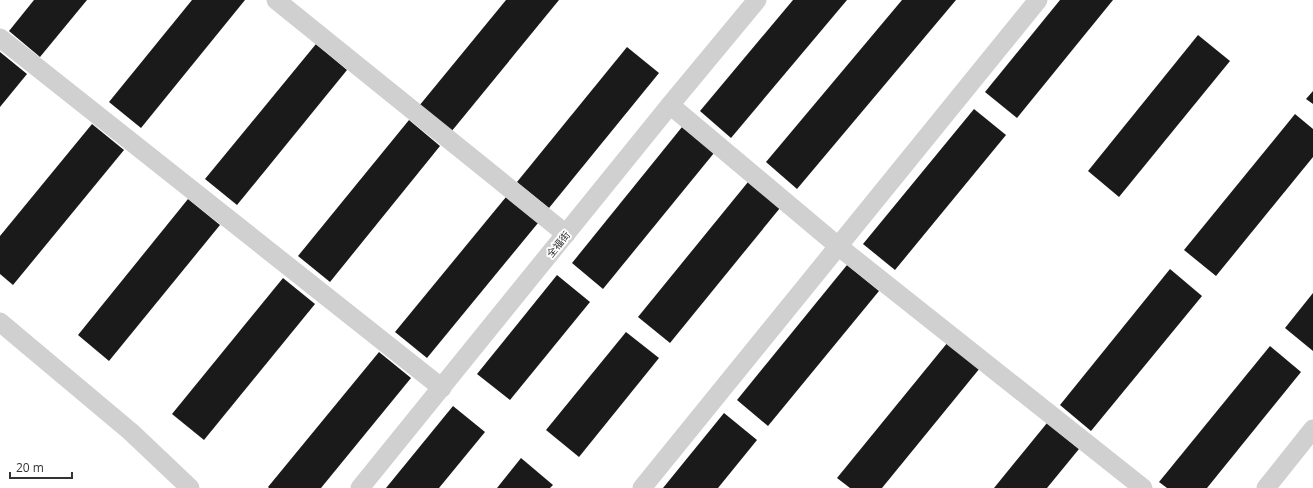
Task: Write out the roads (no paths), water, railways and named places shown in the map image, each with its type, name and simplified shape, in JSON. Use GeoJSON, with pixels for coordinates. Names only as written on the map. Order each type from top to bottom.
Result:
{"type":"FeatureCollection","features":[{"type":"Feature","properties":{"kind":"street"},"geometry":{"type":"LineString","coordinates":[[276,0],[566,234]]}},
{"type":"Feature","properties":{"kind":"street","name":"全福街"},"geometry":{"type":"LineString","coordinates":[[360,488],[670,105],[757,0]]}},
{"type":"Feature","properties":{"kind":"street"},"geometry":{"type":"LineString","coordinates":[[642,488],[1038,0]]}},
{"type":"Feature","properties":{"kind":"street"},"geometry":{"type":"LineString","coordinates":[[0,38],[442,388]]}},
{"type":"Feature","properties":{"kind":"street"},"geometry":{"type":"LineString","coordinates":[[670,105],[838,246],[1142,488]]}},
{"type":"Feature","properties":{"kind":"street"},"geometry":{"type":"LineString","coordinates":[[0,322],[131,432],[190,488]]}},
{"type":"Feature","properties":{"kind":"street"},"geometry":{"type":"LineString","coordinates":[[1266,488],[1313,428]]}}]}
